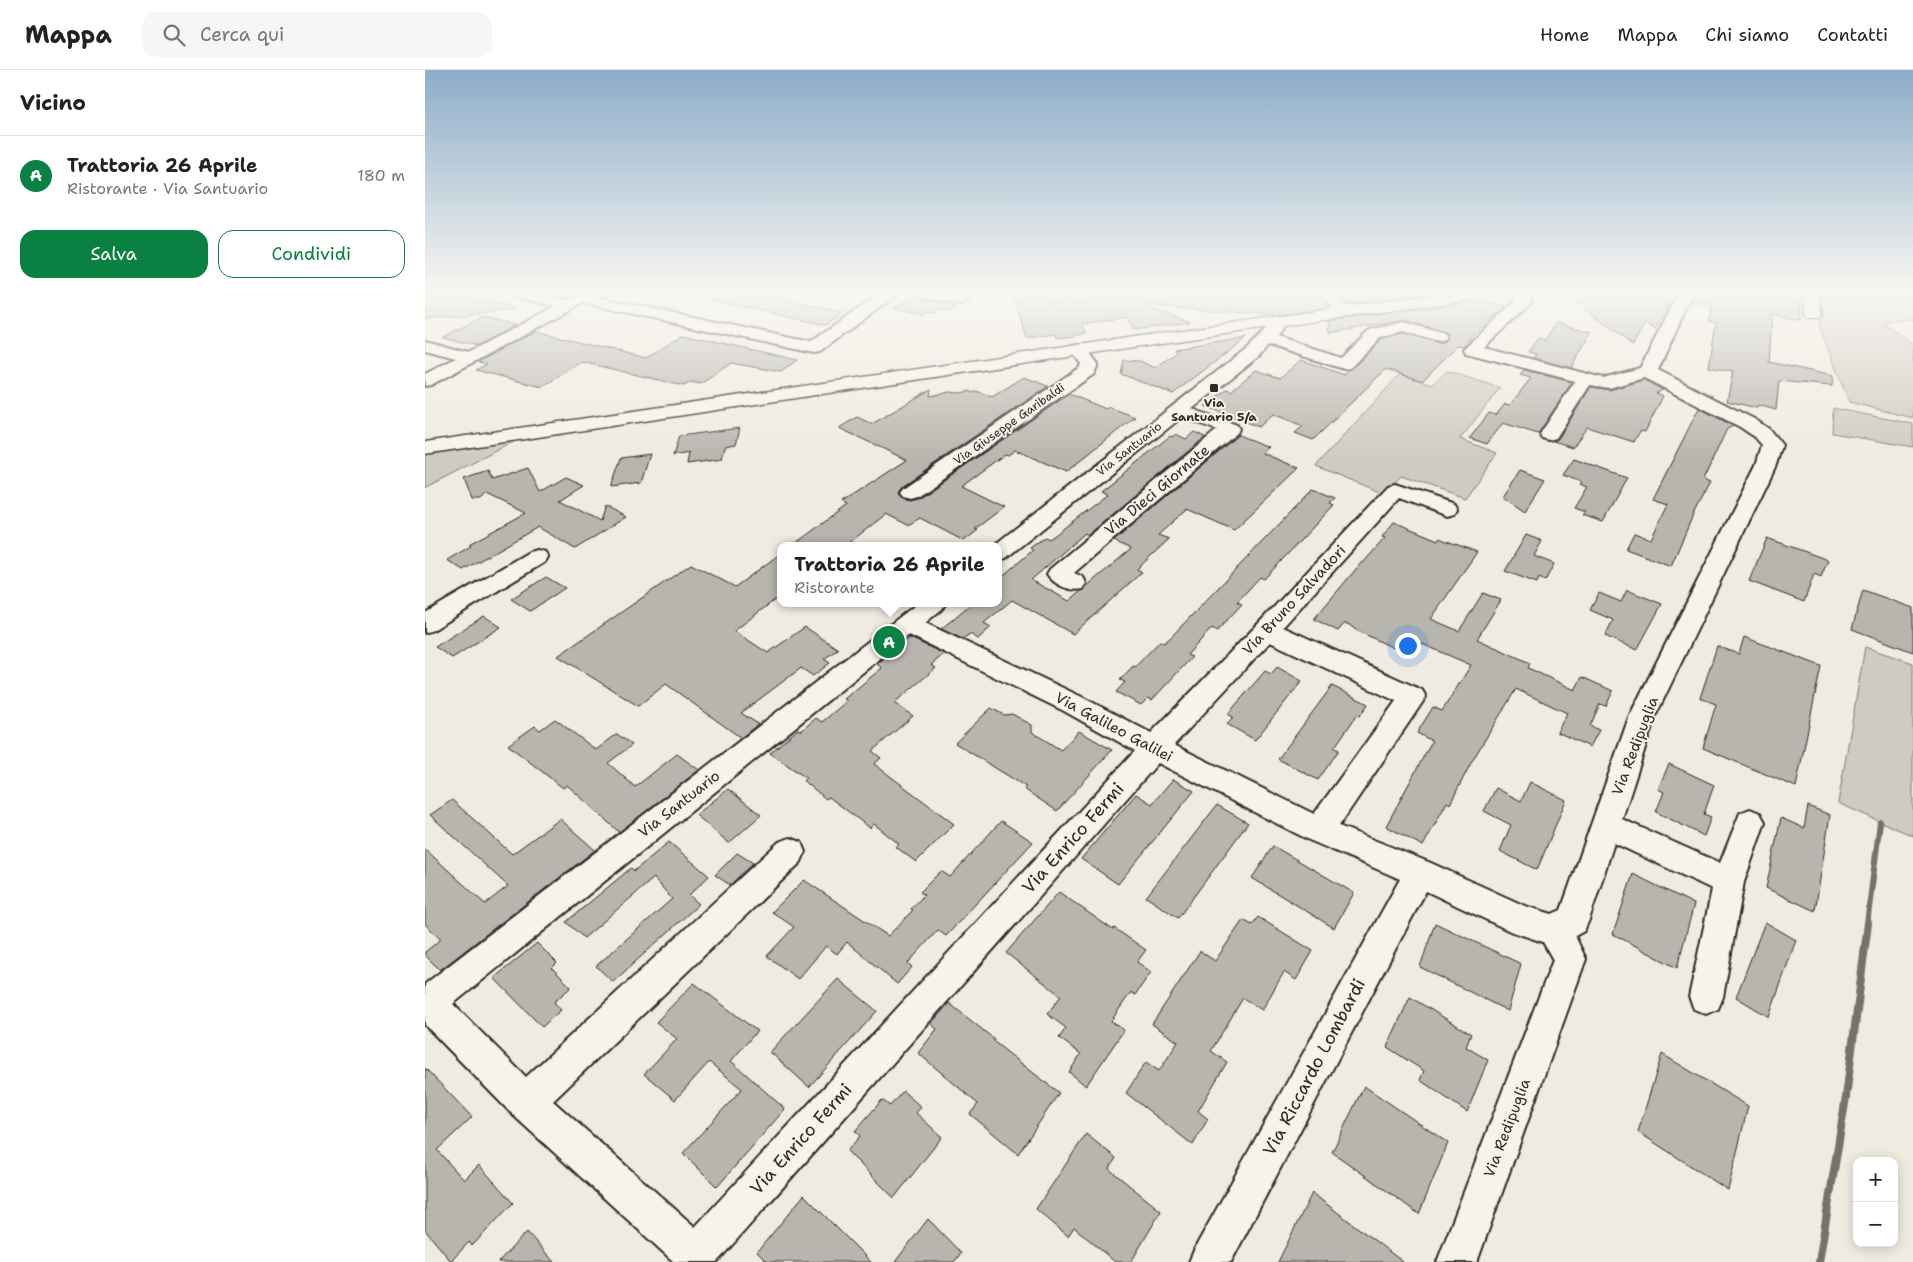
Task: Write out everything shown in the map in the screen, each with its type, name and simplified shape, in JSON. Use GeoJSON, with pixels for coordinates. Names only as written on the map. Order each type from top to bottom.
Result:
{"type":"FeatureCollection","features":[{"type":"Feature","properties":{"kind":"main road"},"geometry":{"type":"LineString","coordinates":[[429,447],[1089,349]]}},
{"type":"Feature","properties":{"kind":"street"},"geometry":{"type":"LineString","coordinates":[[439,349],[470,357]]}},
{"type":"Feature","properties":{"kind":"street"},"geometry":{"type":"LineString","coordinates":[[425,381],[486,349]]}},
{"type":"Feature","properties":{"kind":"street","name":"Via Santuario"},"geometry":{"type":"LineString","coordinates":[[1002,550],[1256,349]]}},
{"type":"Feature","properties":{"kind":"street"},"geometry":{"type":"LineString","coordinates":[[1295,349],[1344,364],[1359,349]]}},
{"type":"Feature","properties":{"kind":"street"},"geometry":{"type":"LineString","coordinates":[[1462,349],[1472,349],[1611,383],[1644,372],[1650,373],[1649,368],[1659,349]]}},
{"type":"Feature","properties":{"kind":"street","name":"Via Giuseppe Garibaldi"},"geometry":{"type":"LineString","coordinates":[[910,492],[1089,370],[1090,364],[1079,350]]}},
{"type":"Feature","properties":{"kind":"street","name":"Via Redipuglia"},"geometry":{"type":"LineString","coordinates":[[1457,1262],[1570,960],[1554,930],[1573,920],[1642,718],[1757,482],[1772,445],[1762,433],[1747,423],[1650,373]]}},
{"type":"Feature","properties":{"kind":"street"},"geometry":{"type":"LineString","coordinates":[[1549,434],[1586,378]]}},
{"type":"Feature","properties":{"kind":"street","name":"Via Dieci Giornate"},"geometry":{"type":"LineString","coordinates":[[1075,583],[1058,574],[1230,429],[1179,410]]}},
{"type":"Feature","properties":{"kind":"street","name":"Via Bruno Salvadori"},"geometry":{"type":"LineString","coordinates":[[1154,748],[1267,630],[1395,490],[1447,508]]}},
{"type":"Feature","properties":{"kind":"street"},"geometry":{"type":"LineString","coordinates":[[425,624],[537,557]]}},
{"type":"Feature","properties":{"kind":"street","name":"Via Santuario"},"geometry":{"type":"LineString","coordinates":[[426,1004],[928,607]]}},
{"type":"Feature","properties":{"kind":"street","name":"Via Galileo Galilei"},"geometry":{"type":"LineString","coordinates":[[907,624],[1073,704],[1154,748],[1319,831],[1420,873],[1521,920],[1554,930]]}},
{"type":"Feature","properties":{"kind":"street"},"geometry":{"type":"LineString","coordinates":[[1267,630],[1413,697],[1319,831]]}},
{"type":"Feature","properties":{"kind":"street","name":"Via Enrico Fermi"},"geometry":{"type":"LineString","coordinates":[[426,1004],[526,1102],[699,1259],[1154,748]]}},
{"type":"Feature","properties":{"kind":"street"},"geometry":{"type":"LineString","coordinates":[[1706,997],[1729,882],[1750,822]]}},
{"type":"Feature","properties":{"kind":"street"},"geometry":{"type":"LineString","coordinates":[[1605,825],[1729,882]]}},
{"type":"Feature","properties":{"kind":"street"},"geometry":{"type":"LineString","coordinates":[[526,1102],[790,852]]}},
{"type":"Feature","properties":{"kind":"street","name":"Via Riccardo Lombardi"},"geometry":{"type":"LineString","coordinates":[[1209,1262],[1420,873]]}},
{"type":"Feature","properties":{"kind":"shaded area"},"geometry":{"type":"Polygon","coordinates":[[[1828,349],[1913,349],[1913,418],[1849,402],[1828,349]]]}},
{"type":"Feature","properties":{"kind":"shaded area"},"geometry":{"type":"Polygon","coordinates":[[[1447,371],[1500,388],[1460,439],[1497,453],[1465,498],[1401,476],[1384,494],[1316,466],[1400,374],[1433,384],[1447,371]]]}},
{"type":"Feature","properties":{"kind":"shaded area"},"geometry":{"type":"Polygon","coordinates":[[[1833,408],[1913,424],[1913,447],[1832,433],[1833,408]]]}},
{"type":"Feature","properties":{"kind":"shaded area"},"geometry":{"type":"Polygon","coordinates":[[[517,440],[426,487],[425,488],[425,453],[517,440]]]}},
{"type":"Feature","properties":{"kind":"shaded area"},"geometry":{"type":"Polygon","coordinates":[[[1865,647],[1913,663],[1913,836],[1838,803],[1865,647]]]}},
{"type":"Feature","properties":{"kind":"building"},"geometry":{"type":"Polygon","coordinates":[[[503,349],[608,349],[646,358],[660,349],[747,349],[797,360],[781,372],[731,363],[701,384],[691,382],[684,386],[582,362],[542,387],[476,370],[487,364],[478,362],[503,349]]]}},
{"type":"Feature","properties":{"kind":"building"},"geometry":{"type":"Polygon","coordinates":[[[1174,349],[1232,349],[1173,394],[1121,374],[1124,360],[1140,361],[1155,368],[1176,353],[1174,349]]]}},
{"type":"Feature","properties":{"kind":"building"},"geometry":{"type":"Polygon","coordinates":[[[1372,349],[1454,349],[1422,381],[1386,369],[1313,440],[1295,433],[1303,426],[1273,414],[1259,427],[1205,406],[1227,389],[1231,391],[1256,370],[1280,378],[1301,360],[1345,375],[1347,370],[1351,369],[1372,349]]]}},
{"type":"Feature","properties":{"kind":"building"},"geometry":{"type":"Polygon","coordinates":[[[1530,349],[1582,349],[1571,368],[1533,358],[1536,354],[1528,352],[1530,349]]]}},
{"type":"Feature","properties":{"kind":"building"},"geometry":{"type":"Polygon","coordinates":[[[1712,349],[1770,349],[1769,362],[1833,376],[1832,386],[1779,381],[1776,410],[1758,405],[1757,408],[1727,401],[1733,372],[1709,367],[1712,349]]]}},
{"type":"Feature","properties":{"kind":"building"},"geometry":{"type":"Polygon","coordinates":[[[1524,370],[1572,382],[1538,434],[1503,423],[1487,444],[1470,438],[1489,413],[1496,415],[1505,404],[1510,405],[1531,378],[1520,375],[1524,370]]]}},
{"type":"Feature","properties":{"kind":"building"},"geometry":{"type":"Polygon","coordinates":[[[1024,377],[1048,386],[902,486],[898,492],[901,497],[909,500],[918,498],[1069,394],[1106,409],[1109,407],[1135,417],[1066,472],[1015,450],[1008,455],[1005,454],[961,486],[1004,507],[975,529],[978,530],[964,541],[920,518],[908,525],[886,514],[850,542],[797,542],[846,506],[841,503],[907,460],[839,428],[857,417],[872,424],[931,389],[930,396],[950,392],[961,393],[969,391],[973,393],[977,391],[992,397],[1024,377]]]}},
{"type":"Feature","properties":{"kind":"building"},"geometry":{"type":"Polygon","coordinates":[[[1644,380],[1663,390],[1656,393],[1663,396],[1645,432],[1640,431],[1634,442],[1587,427],[1573,447],[1553,441],[1558,439],[1591,387],[1610,390],[1644,380]]]}},
{"type":"Feature","properties":{"kind":"building"},"geometry":{"type":"Polygon","coordinates":[[[1699,408],[1733,426],[1727,429],[1703,480],[1710,483],[1694,513],[1671,566],[1626,549],[1634,533],[1651,539],[1668,504],[1653,499],[1699,408]]]}},
{"type":"Feature","properties":{"kind":"building"},"geometry":{"type":"Polygon","coordinates":[[[740,428],[736,444],[725,446],[722,459],[687,464],[689,453],[673,456],[679,436],[740,428]]]}},
{"type":"Feature","properties":{"kind":"building"},"geometry":{"type":"Polygon","coordinates":[[[1194,432],[1205,437],[1088,535],[1085,533],[1031,580],[1069,601],[1131,549],[1114,541],[1238,435],[1269,447],[1262,453],[1299,468],[1234,530],[1187,509],[1158,535],[1169,539],[1137,569],[1142,572],[1073,634],[1012,600],[984,623],[991,627],[978,639],[970,634],[962,639],[941,629],[967,607],[1002,607],[1002,577],[1033,550],[1030,548],[1045,537],[1049,539],[1055,535],[1108,494],[1101,491],[1170,436],[1172,437],[1176,434],[1186,439],[1194,432]]]}},
{"type":"Feature","properties":{"kind":"building"},"geometry":{"type":"Polygon","coordinates":[[[650,454],[641,483],[611,487],[621,458],[650,454]]]}},
{"type":"Feature","properties":{"kind":"building"},"geometry":{"type":"Polygon","coordinates":[[[1574,459],[1627,478],[1603,522],[1582,515],[1585,512],[1574,508],[1587,487],[1579,484],[1581,482],[1563,475],[1574,459]]]}},
{"type":"Feature","properties":{"kind":"building"},"geometry":{"type":"Polygon","coordinates":[[[528,468],[540,492],[566,477],[584,485],[560,500],[600,521],[605,506],[626,517],[575,549],[538,527],[463,570],[447,560],[471,546],[469,544],[526,513],[487,494],[481,500],[472,500],[464,479],[488,471],[492,480],[528,468]]]}},
{"type":"Feature","properties":{"kind":"building"},"geometry":{"type":"Polygon","coordinates":[[[1520,470],[1545,479],[1525,511],[1503,496],[1520,470]]]}},
{"type":"Feature","properties":{"kind":"building"},"geometry":{"type":"Polygon","coordinates":[[[1313,489],[1335,498],[1330,503],[1334,505],[1264,579],[1260,577],[1237,602],[1242,604],[1217,631],[1212,628],[1187,655],[1192,657],[1152,700],[1148,698],[1141,705],[1116,692],[1125,682],[1120,680],[1133,666],[1135,667],[1160,641],[1164,643],[1171,637],[1313,489]]]}},
{"type":"Feature","properties":{"kind":"building"},"geometry":{"type":"Polygon","coordinates":[[[1394,522],[1438,540],[1439,538],[1477,552],[1431,619],[1459,631],[1483,593],[1501,600],[1477,639],[1530,663],[1528,668],[1575,690],[1582,677],[1613,691],[1606,706],[1600,704],[1590,726],[1599,730],[1590,747],[1557,732],[1567,713],[1516,689],[1472,761],[1450,804],[1447,802],[1423,846],[1386,826],[1432,741],[1417,733],[1433,707],[1442,711],[1471,665],[1413,640],[1404,653],[1356,630],[1348,624],[1344,624],[1338,631],[1314,619],[1385,538],[1382,537],[1394,522]]]}},
{"type":"Feature","properties":{"kind":"building"},"geometry":{"type":"Polygon","coordinates":[[[1526,535],[1542,541],[1534,556],[1554,564],[1545,581],[1539,578],[1537,583],[1505,571],[1526,535]]]}},
{"type":"Feature","properties":{"kind":"building"},"geometry":{"type":"Polygon","coordinates":[[[1767,538],[1828,560],[1821,577],[1814,574],[1804,602],[1749,581],[1767,538]]]}},
{"type":"Feature","properties":{"kind":"building"},"geometry":{"type":"Polygon","coordinates":[[[777,556],[777,598],[734,631],[768,653],[805,627],[838,649],[824,659],[830,663],[813,676],[801,668],[741,713],[758,724],[741,738],[666,684],[638,706],[558,656],[691,564],[735,587],[777,556]]]}},
{"type":"Feature","properties":{"kind":"building"},"geometry":{"type":"Polygon","coordinates":[[[546,577],[565,588],[530,611],[511,599],[546,577]]]}},
{"type":"Feature","properties":{"kind":"building"},"geometry":{"type":"Polygon","coordinates":[[[1627,590],[1662,604],[1637,650],[1605,636],[1613,620],[1590,610],[1599,593],[1621,602],[1627,590]]]}},
{"type":"Feature","properties":{"kind":"building"},"geometry":{"type":"Polygon","coordinates":[[[1863,590],[1913,608],[1913,652],[1852,629],[1863,590]]]}},
{"type":"Feature","properties":{"kind":"building"},"geometry":{"type":"Polygon","coordinates":[[[484,616],[501,627],[452,658],[435,647],[484,616]]]}},
{"type":"Feature","properties":{"kind":"building"},"geometry":{"type":"Polygon","coordinates":[[[1744,637],[1821,666],[1796,787],[1703,748],[1716,704],[1700,698],[1717,646],[1739,654],[1744,637]]]}},
{"type":"Feature","properties":{"kind":"building"},"geometry":{"type":"Polygon","coordinates":[[[910,638],[944,654],[931,665],[936,668],[894,703],[913,716],[872,751],[881,758],[874,764],[954,824],[916,862],[896,847],[899,844],[874,824],[870,828],[829,797],[826,799],[803,780],[806,778],[770,753],[798,729],[801,731],[816,718],[822,722],[847,701],[844,699],[882,668],[877,664],[910,638]]]}},
{"type":"Feature","properties":{"kind":"building"},"geometry":{"type":"Polygon","coordinates":[[[1277,667],[1302,681],[1255,740],[1227,724],[1233,717],[1228,714],[1265,671],[1271,674],[1277,667]]]}},
{"type":"Feature","properties":{"kind":"building"},"geometry":{"type":"Polygon","coordinates":[[[1332,686],[1368,704],[1360,716],[1357,715],[1334,748],[1339,750],[1318,780],[1278,759],[1332,686]]]}},
{"type":"Feature","properties":{"kind":"building"},"geometry":{"type":"Polygon","coordinates":[[[991,708],[1004,715],[1012,714],[1032,725],[1032,732],[1061,750],[1079,731],[1112,750],[1057,811],[1024,789],[1026,787],[955,743],[991,708]]]}},
{"type":"Feature","properties":{"kind":"building"},"geometry":{"type":"Polygon","coordinates":[[[555,719],[596,750],[617,734],[632,745],[608,763],[635,787],[677,754],[699,770],[619,832],[567,785],[563,788],[508,745],[535,726],[540,730],[555,719]]]}},
{"type":"Feature","properties":{"kind":"building"},"geometry":{"type":"Polygon","coordinates":[[[1669,764],[1714,785],[1704,814],[1711,817],[1704,836],[1656,812],[1664,792],[1658,789],[1669,764]]]}},
{"type":"Feature","properties":{"kind":"building"},"geometry":{"type":"Polygon","coordinates":[[[1173,779],[1194,791],[1118,884],[1081,859],[1136,794],[1152,804],[1173,779]]]}},
{"type":"Feature","properties":{"kind":"building"},"geometry":{"type":"Polygon","coordinates":[[[1530,782],[1566,800],[1537,870],[1500,851],[1511,825],[1484,811],[1496,788],[1521,801],[1530,782]]]}},
{"type":"Feature","properties":{"kind":"building"},"geometry":{"type":"Polygon","coordinates":[[[728,789],[761,815],[729,843],[696,815],[728,789]]]}},
{"type":"Feature","properties":{"kind":"building"},"geometry":{"type":"Polygon","coordinates":[[[452,800],[512,854],[560,819],[595,850],[440,970],[425,955],[425,952],[441,939],[425,924],[425,849],[485,904],[508,886],[430,815],[452,800]]]}},
{"type":"Feature","properties":{"kind":"building"},"geometry":{"type":"Polygon","coordinates":[[[1217,805],[1248,823],[1178,918],[1146,897],[1217,805]]]}},
{"type":"Feature","properties":{"kind":"building"},"geometry":{"type":"Polygon","coordinates":[[[1808,806],[1830,815],[1815,911],[1766,888],[1781,818],[1804,828],[1808,806]]]}},
{"type":"Feature","properties":{"kind":"building"},"geometry":{"type":"Polygon","coordinates":[[[1001,821],[1033,842],[946,936],[938,930],[908,963],[912,967],[897,984],[847,942],[837,954],[826,946],[798,979],[767,956],[794,927],[772,912],[804,880],[888,936],[913,910],[911,909],[924,895],[920,892],[941,871],[950,877],[1001,821]]]}},
{"type":"Feature","properties":{"kind":"building"},"geometry":{"type":"Polygon","coordinates":[[[669,842],[709,876],[689,895],[699,904],[613,982],[596,966],[672,899],[654,878],[584,938],[566,922],[631,868],[634,871],[669,842]]]}},
{"type":"Feature","properties":{"kind":"building"},"geometry":{"type":"Polygon","coordinates":[[[1273,846],[1354,893],[1334,928],[1252,878],[1273,846]]]}},
{"type":"Feature","properties":{"kind":"building"},"geometry":{"type":"Polygon","coordinates":[[[737,853],[753,863],[730,885],[715,875],[737,853]]]}},
{"type":"Feature","properties":{"kind":"building"},"geometry":{"type":"Polygon","coordinates":[[[1633,874],[1694,904],[1677,968],[1613,934],[1633,874]]]}},
{"type":"Feature","properties":{"kind":"building"},"geometry":{"type":"Polygon","coordinates":[[[1059,892],[1113,930],[1114,928],[1146,950],[1137,962],[1151,972],[1135,995],[1131,992],[1111,1021],[1124,1030],[1086,1086],[1069,1072],[1081,1054],[1059,1038],[1066,1028],[1047,1014],[1061,996],[1006,953],[1059,892]]]}},
{"type":"Feature","properties":{"kind":"building"},"geometry":{"type":"Polygon","coordinates":[[[1258,917],[1313,951],[1296,980],[1284,972],[1262,1010],[1243,998],[1211,1051],[1227,1062],[1198,1111],[1208,1119],[1193,1145],[1126,1093],[1146,1062],[1159,1071],[1178,1042],[1152,1024],[1200,951],[1215,961],[1243,920],[1252,925],[1258,917]]]}},
{"type":"Feature","properties":{"kind":"building"},"geometry":{"type":"Polygon","coordinates":[[[1765,922],[1796,940],[1769,1017],[1736,997],[1765,922]]]}},
{"type":"Feature","properties":{"kind":"building"},"geometry":{"type":"Polygon","coordinates":[[[1435,923],[1521,964],[1508,1011],[1420,967],[1435,923]]]}},
{"type":"Feature","properties":{"kind":"building"},"geometry":{"type":"Polygon","coordinates":[[[537,943],[557,963],[552,968],[571,987],[554,1002],[561,1010],[542,1027],[494,978],[537,943]]]}},
{"type":"Feature","properties":{"kind":"building"},"geometry":{"type":"Polygon","coordinates":[[[838,979],[877,1011],[809,1087],[770,1052],[838,979]]]}},
{"type":"Feature","properties":{"kind":"building"},"geometry":{"type":"Polygon","coordinates":[[[694,983],[757,1031],[731,1061],[785,1109],[717,1187],[683,1153],[742,1089],[709,1062],[675,1100],[644,1074],[677,1039],[656,1022],[694,983]]]}},
{"type":"Feature","properties":{"kind":"building"},"geometry":{"type":"Polygon","coordinates":[[[1410,997],[1471,1034],[1466,1047],[1488,1060],[1467,1112],[1420,1080],[1424,1071],[1387,1047],[1410,997]]]}},
{"type":"Feature","properties":{"kind":"building"},"geometry":{"type":"Polygon","coordinates":[[[949,1003],[994,1039],[993,1041],[1059,1093],[1018,1154],[970,1114],[978,1104],[918,1053],[937,1029],[931,1024],[949,1003]]]}},
{"type":"Feature","properties":{"kind":"building"},"geometry":{"type":"Polygon","coordinates":[[[1662,1054],[1748,1106],[1728,1190],[1638,1132],[1662,1054]]]}},
{"type":"Feature","properties":{"kind":"building"},"geometry":{"type":"Polygon","coordinates":[[[425,1068],[472,1117],[437,1150],[464,1180],[479,1165],[513,1203],[472,1246],[469,1242],[451,1261],[425,1230],[425,1068]]]}},
{"type":"Feature","properties":{"kind":"building"},"geometry":{"type":"Polygon","coordinates":[[[1364,1086],[1448,1143],[1419,1214],[1332,1152],[1364,1086]]]}},
{"type":"Feature","properties":{"kind":"building"},"geometry":{"type":"Polygon","coordinates":[[[903,1091],[921,1107],[916,1113],[942,1137],[894,1198],[847,1151],[860,1136],[855,1131],[882,1100],[890,1106],[903,1091]]]}},
{"type":"Feature","properties":{"kind":"building"},"geometry":{"type":"Polygon","coordinates":[[[1086,1134],[1116,1158],[1109,1169],[1161,1211],[1131,1262],[1115,1262],[1074,1227],[1068,1236],[1036,1209],[1086,1134]]]}},
{"type":"Feature","properties":{"kind":"building"},"geometry":{"type":"Polygon","coordinates":[[[1312,1193],[1403,1262],[1278,1262],[1312,1193]]]}},
{"type":"Feature","properties":{"kind":"building"},"geometry":{"type":"Polygon","coordinates":[[[804,1195],[871,1262],[767,1262],[757,1252],[804,1195]]]}},
{"type":"Feature","properties":{"kind":"building"},"geometry":{"type":"Polygon","coordinates":[[[928,1219],[961,1253],[954,1262],[895,1262],[928,1219]]]}},
{"type":"Feature","properties":{"kind":"building"},"geometry":{"type":"Polygon","coordinates":[[[527,1232],[554,1262],[498,1262],[527,1232]]]}},
{"type":"Feature","properties":{"kind":"waterway"},"geometry":{"type":"LineString","coordinates":[[1867,924],[1880,822]]}},
{"type":"Feature","properties":{"kind":"waterway"},"geometry":{"type":"LineString","coordinates":[[1819,1262],[1846,1097],[1868,923]]}},
{"type":"Feature","properties":{"kind":"place","name":"Via Santuario 5/a"},"geometry":{"type":"Point","coordinates":[1214,388]}},
{"type":"Feature","properties":{"kind":"place","name":"Trattoria 26 Aprile"},"geometry":{"type":"Point","coordinates":[889,642]}}]}
